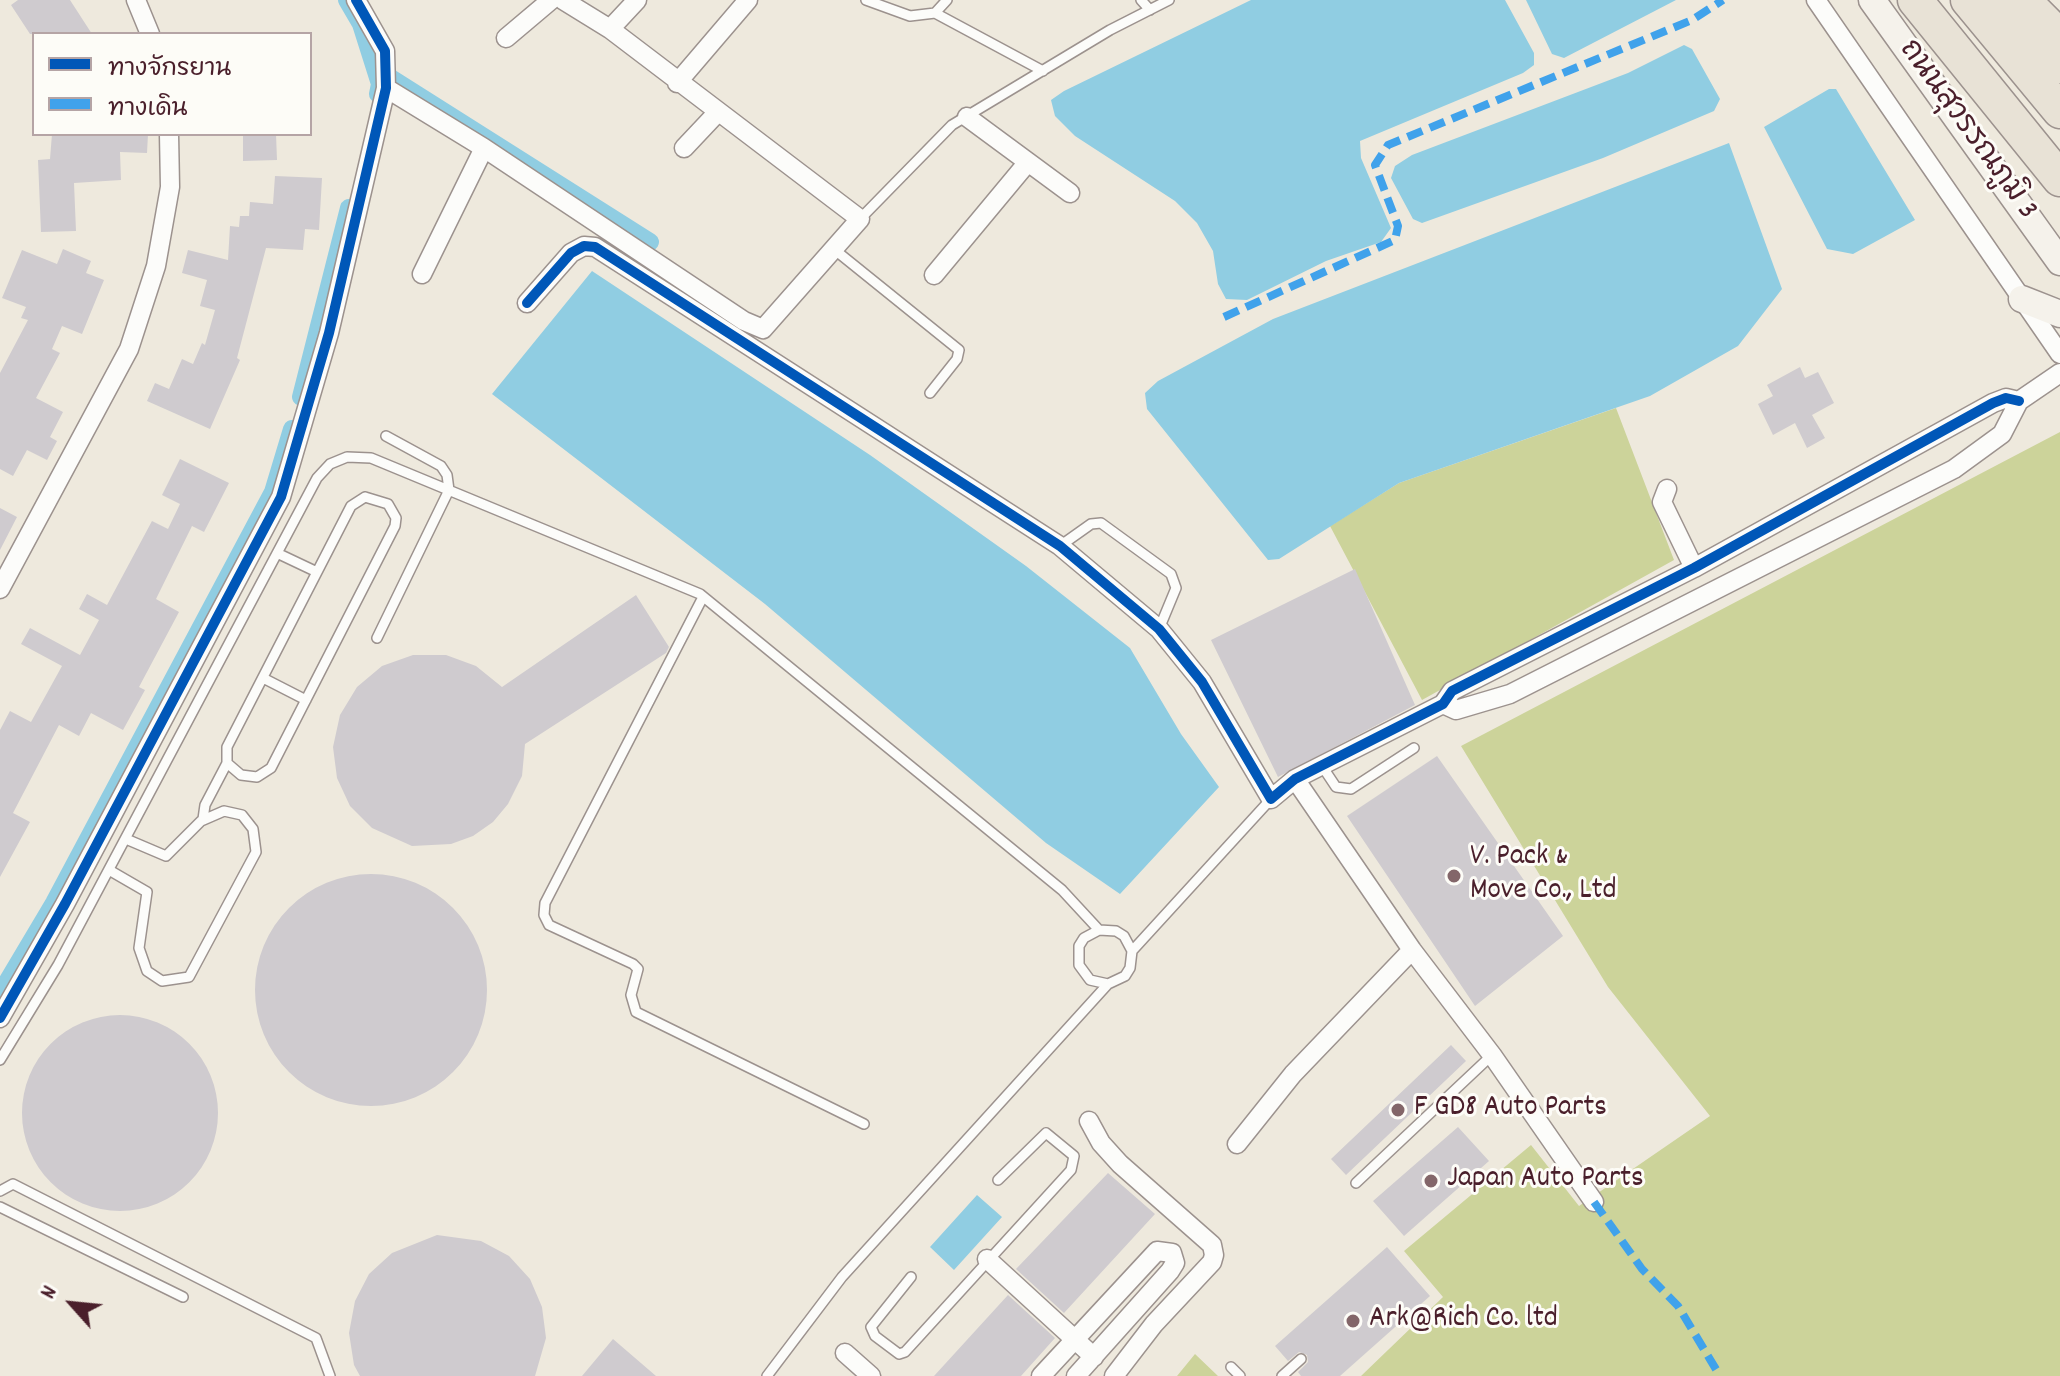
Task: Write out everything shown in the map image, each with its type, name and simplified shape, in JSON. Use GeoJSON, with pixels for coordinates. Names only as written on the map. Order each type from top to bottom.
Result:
{"type":"FeatureCollection","features":[{"type":"Feature","properties":{"kind":"highway"},"geometry":{"type":"LineString","coordinates":[[1915,0],[2060,179]]}},
{"type":"Feature","properties":{"kind":"highway"},"geometry":{"type":"LineString","coordinates":[[1968,0],[2060,111]]}},
{"type":"Feature","properties":{"kind":"highway"},"geometry":{"type":"LineString","coordinates":[[2003,0],[2060,79]]}},
{"type":"Feature","properties":{"kind":"highway"},"geometry":{"type":"LineString","coordinates":[[2023,0],[2060,37]]}},
{"type":"Feature","properties":{"kind":"main road","name":"ถนนสุวรรณภูมิ 3"},"geometry":{"type":"LineString","coordinates":[[1872,0],[2060,262]]}},
{"type":"Feature","properties":{"kind":"main road"},"geometry":{"type":"LineString","coordinates":[[2022,299],[2060,314]]}},
{"type":"Feature","properties":{"kind":"street"},"geometry":{"type":"LineString","coordinates":[[136,0],[149,32]]}},
{"type":"Feature","properties":{"kind":"street"},"geometry":{"type":"LineString","coordinates":[[0,1018],[73,890],[281,497],[329,333],[386,84],[385,51],[356,0]]}},
{"type":"Feature","properties":{"kind":"street"},"geometry":{"type":"LineString","coordinates":[[506,38],[551,0]]}},
{"type":"Feature","properties":{"kind":"street"},"geometry":{"type":"LineString","coordinates":[[386,84],[744,321],[763,329],[860,219],[677,83],[610,29],[563,0]]}},
{"type":"Feature","properties":{"kind":"street"},"geometry":{"type":"LineString","coordinates":[[610,29],[637,0]]}},
{"type":"Feature","properties":{"kind":"street"},"geometry":{"type":"LineString","coordinates":[[677,83],[748,0]]}},
{"type":"Feature","properties":{"kind":"street"},"geometry":{"type":"LineString","coordinates":[[1816,0],[2060,354]]}},
{"type":"Feature","properties":{"kind":"street"},"geometry":{"type":"LineString","coordinates":[[684,148],[717,113]]}},
{"type":"Feature","properties":{"kind":"street"},"geometry":{"type":"LineString","coordinates":[[967,117],[1070,193]]}},
{"type":"Feature","properties":{"kind":"street"},"geometry":{"type":"LineString","coordinates":[[0,589],[129,349],[156,266],[170,187],[169,136]]}},
{"type":"Feature","properties":{"kind":"street"},"geometry":{"type":"LineString","coordinates":[[422,274],[484,148]]}},
{"type":"Feature","properties":{"kind":"street"},"geometry":{"type":"LineString","coordinates":[[934,275],[1028,162]]}},
{"type":"Feature","properties":{"kind":"street"},"geometry":{"type":"LineString","coordinates":[[527,303],[571,253],[584,246],[595,247],[1060,546],[1159,629],[1202,682],[1271,799],[1295,779],[1443,704],[1452,691],[1694,568],[1993,403],[2006,398],[2019,401]]}},
{"type":"Feature","properties":{"kind":"street"},"geometry":{"type":"LineString","coordinates":[[1443,704],[1456,710],[1510,694],[1954,469],[2002,434],[2019,401],[2060,373]]}},
{"type":"Feature","properties":{"kind":"street"},"geometry":{"type":"LineString","coordinates":[[1667,489],[1661,498],[1694,568]]}},
{"type":"Feature","properties":{"kind":"street"},"geometry":{"type":"LineString","coordinates":[[1295,779],[1412,950],[1492,1055],[1594,1202]]}},
{"type":"Feature","properties":{"kind":"street"},"geometry":{"type":"LineString","coordinates":[[1237,1144],[1293,1074],[1412,950]]}},
{"type":"Feature","properties":{"kind":"street"},"geometry":{"type":"LineString","coordinates":[[1089,1121],[1101,1143],[1120,1164],[1212,1245],[1214,1255],[1212,1262],[1154,1324],[1114,1376]]}},
{"type":"Feature","properties":{"kind":"street"},"geometry":{"type":"LineString","coordinates":[[1041,1376],[1157,1251],[1172,1253],[1175,1263],[1170,1271],[1076,1376]]}},
{"type":"Feature","properties":{"kind":"street"},"geometry":{"type":"LineString","coordinates":[[987,1259],[1094,1357]]}},
{"type":"Feature","properties":{"kind":"street"},"geometry":{"type":"LineString","coordinates":[[845,1353],[871,1376]]}},
{"type":"Feature","properties":{"kind":"lane"},"geometry":{"type":"LineString","coordinates":[[866,0],[910,16],[935,13],[1043,71]]}},
{"type":"Feature","properties":{"kind":"lane"},"geometry":{"type":"LineString","coordinates":[[935,13],[947,0]]}},
{"type":"Feature","properties":{"kind":"lane"},"geometry":{"type":"LineString","coordinates":[[1141,0],[1150,10]]}},
{"type":"Feature","properties":{"kind":"lane"},"geometry":{"type":"LineString","coordinates":[[860,219],[904,170],[952,125],[1169,0]]}},
{"type":"Feature","properties":{"kind":"lane"},"geometry":{"type":"LineString","coordinates":[[835,250],[959,350],[957,359],[930,393]]}},
{"type":"Feature","properties":{"kind":"lane"},"geometry":{"type":"LineString","coordinates":[[377,638],[449,490],[447,475],[441,466],[386,436]]}},
{"type":"Feature","properties":{"kind":"lane"},"geometry":{"type":"LineString","coordinates":[[0,1060],[126,839],[317,478],[338,460],[371,458],[703,597],[1050,881],[1099,930]]}},
{"type":"Feature","properties":{"kind":"lane"},"geometry":{"type":"LineString","coordinates":[[203,819],[205,805],[227,763],[227,747],[317,572],[358,500],[374,497],[388,504],[396,518],[395,526],[265,774],[257,777],[241,775],[227,763]]}},
{"type":"Feature","properties":{"kind":"lane"},"geometry":{"type":"LineString","coordinates":[[1060,546],[1091,524],[1101,523],[1171,574],[1176,588],[1159,629]]}},
{"type":"Feature","properties":{"kind":"lane"},"geometry":{"type":"LineString","coordinates":[[279,554],[317,572]]}},
{"type":"Feature","properties":{"kind":"lane"},"geometry":{"type":"LineString","coordinates":[[703,597],[545,903],[544,915],[549,925],[638,969],[631,995],[636,1012],[864,1124]]}},
{"type":"Feature","properties":{"kind":"lane"},"geometry":{"type":"LineString","coordinates":[[263,678],[306,700]]}},
{"type":"Feature","properties":{"kind":"lane"},"geometry":{"type":"LineString","coordinates":[[1322,766],[1336,787],[1351,789],[1414,748]]}},
{"type":"Feature","properties":{"kind":"lane"},"geometry":{"type":"LineString","coordinates":[[767,1376],[842,1277],[1108,984],[1125,976],[1132,951],[1271,799]]}},
{"type":"Feature","properties":{"kind":"lane"},"geometry":{"type":"LineString","coordinates":[[109,870],[147,892],[139,948],[147,971],[162,981],[189,977],[257,849],[253,829],[242,815],[224,811],[203,819],[166,856],[126,839]]}},
{"type":"Feature","properties":{"kind":"lane"},"geometry":{"type":"LineString","coordinates":[[1108,984],[1090,980],[1079,965],[1079,946],[1091,933],[1116,931],[1132,951]]}},
{"type":"Feature","properties":{"kind":"lane"},"geometry":{"type":"LineString","coordinates":[[1356,1183],[1492,1055]]}},
{"type":"Feature","properties":{"kind":"lane"},"geometry":{"type":"LineString","coordinates":[[911,1277],[871,1327],[875,1336],[899,1354],[905,1352],[1071,1170],[1074,1156],[1046,1133],[998,1180]]}},
{"type":"Feature","properties":{"kind":"lane"},"geometry":{"type":"LineString","coordinates":[[0,1191],[13,1184],[316,1338],[330,1376]]}},
{"type":"Feature","properties":{"kind":"lane"},"geometry":{"type":"LineString","coordinates":[[0,1207],[183,1297]]}},
{"type":"Feature","properties":{"kind":"lane"},"geometry":{"type":"LineString","coordinates":[[1282,1376],[1301,1359]]}},
{"type":"Feature","properties":{"kind":"lane"},"geometry":{"type":"LineString","coordinates":[[1231,1367],[1240,1376]]}},
{"type":"Feature","properties":{"kind":"green space"},"geometry":{"type":"Polygon","coordinates":[[[1616,408],[1674,560],[1422,700],[1330,526],[1399,483],[1616,408]]]}},
{"type":"Feature","properties":{"kind":"green space"},"geometry":{"type":"Polygon","coordinates":[[[2060,432],[2060,1376],[1361,1376],[1443,1297],[1404,1251],[1531,1145],[1579,1206],[1710,1116],[1608,987],[1461,746],[2060,432]]]}},
{"type":"Feature","properties":{"kind":"green space"},"geometry":{"type":"Polygon","coordinates":[[[1195,1354],[1218,1376],[1177,1376],[1195,1354]]]}},
{"type":"Feature","properties":{"kind":"water"},"geometry":{"type":"Polygon","coordinates":[[[1251,0],[1505,0],[1534,53],[1534,65],[1523,73],[1360,141],[1361,158],[1391,228],[1381,242],[1326,261],[1247,300],[1226,299],[1218,284],[1213,251],[1197,223],[1175,201],[1075,136],[1055,116],[1051,100],[1251,0]]]}},
{"type":"Feature","properties":{"kind":"water"},"geometry":{"type":"Polygon","coordinates":[[[1526,0],[1676,0],[1564,58],[1552,54],[1526,0]]]}},
{"type":"Feature","properties":{"kind":"water"},"geometry":{"type":"Polygon","coordinates":[[[1684,45],[1692,49],[1720,99],[1714,111],[1603,158],[1422,223],[1413,219],[1391,178],[1395,166],[1412,155],[1628,73],[1684,45]]]}},
{"type":"Feature","properties":{"kind":"water"},"geometry":{"type":"Polygon","coordinates":[[[1829,89],[1836,89],[1915,220],[1853,254],[1827,249],[1764,127],[1829,89]]]}},
{"type":"Feature","properties":{"kind":"water"},"geometry":{"type":"Polygon","coordinates":[[[1729,143],[1782,289],[1738,346],[1650,396],[1399,483],[1279,559],[1268,560],[1147,409],[1145,393],[1158,381],[1273,319],[1729,143]]]}},
{"type":"Feature","properties":{"kind":"water"},"geometry":{"type":"Polygon","coordinates":[[[592,271],[870,455],[1026,566],[1130,648],[1181,734],[1219,787],[1120,894],[1046,843],[765,604],[492,394],[592,271]]]}},
{"type":"Feature","properties":{"kind":"water"},"geometry":{"type":"Polygon","coordinates":[[[977,1195],[1002,1217],[954,1270],[930,1247],[977,1195]]]}},
{"type":"Feature","properties":{"kind":"building"},"geometry":{"type":"Polygon","coordinates":[[[18,0],[70,0],[91,32],[30,34],[11,5],[18,0]]]}},
{"type":"Feature","properties":{"kind":"building"},"geometry":{"type":"Polygon","coordinates":[[[52,136],[148,136],[147,153],[120,152],[121,180],[74,183],[76,231],[41,232],[38,160],[50,159],[52,136]]]}},
{"type":"Feature","properties":{"kind":"building"},"geometry":{"type":"Polygon","coordinates":[[[243,136],[276,136],[277,160],[243,161],[243,136]]]}},
{"type":"Feature","properties":{"kind":"building"},"geometry":{"type":"Polygon","coordinates":[[[275,176],[322,178],[319,230],[305,229],[303,250],[266,248],[237,358],[240,360],[210,429],[147,401],[155,383],[169,389],[182,359],[193,364],[202,343],[205,345],[215,310],[200,306],[207,280],[182,273],[188,250],[228,260],[230,226],[239,227],[240,216],[249,216],[250,202],[273,204],[275,176]]]}},
{"type":"Feature","properties":{"kind":"building"},"geometry":{"type":"Polygon","coordinates":[[[63,249],[91,261],[86,273],[104,280],[82,334],[62,326],[52,349],[60,353],[36,398],[63,412],[50,437],[57,441],[47,460],[27,450],[13,476],[0,469],[0,373],[28,320],[21,318],[26,307],[2,298],[22,250],[57,264],[63,249]]]}},
{"type":"Feature","properties":{"kind":"building"},"geometry":{"type":"Polygon","coordinates":[[[1800,367],[1805,378],[1818,372],[1834,403],[1812,415],[1825,438],[1807,448],[1795,423],[1773,435],[1758,404],[1773,396],[1767,385],[1800,367]]]}},
{"type":"Feature","properties":{"kind":"building"},"geometry":{"type":"Polygon","coordinates":[[[180,459],[229,483],[204,532],[192,526],[156,599],[179,612],[139,687],[145,690],[123,730],[91,713],[79,736],[59,725],[13,813],[30,822],[0,877],[0,730],[10,711],[31,722],[62,666],[21,644],[30,628],[80,655],[99,620],[79,609],[87,594],[107,605],[152,521],[168,529],[180,504],[162,495],[180,459]]]}},
{"type":"Feature","properties":{"kind":"building"},"geometry":{"type":"Polygon","coordinates":[[[0,508],[17,517],[0,550],[0,508]]]}},
{"type":"Feature","properties":{"kind":"building"},"geometry":{"type":"Polygon","coordinates":[[[1355,569],[1415,705],[1278,777],[1211,640],[1355,569]]]}},
{"type":"Feature","properties":{"kind":"building"},"geometry":{"type":"Polygon","coordinates":[[[636,595],[669,647],[666,653],[525,744],[522,776],[508,804],[493,822],[473,836],[451,844],[412,846],[372,828],[350,806],[337,778],[333,747],[340,715],[357,687],[382,666],[413,655],[446,655],[476,666],[502,687],[636,595]]]}},
{"type":"Feature","properties":{"kind":"building","name":"V. Pack & Move Co., Ltd"},"geometry":{"type":"Polygon","coordinates":[[[1437,756],[1563,936],[1475,1006],[1347,816],[1437,756]]]}},
{"type":"Feature","properties":{"kind":"building"},"geometry":{"type":"Polygon","coordinates":[[[371,874],[394,876],[415,883],[453,908],[478,946],[485,967],[485,1013],[478,1034],[453,1072],[415,1097],[394,1104],[371,1106],[348,1104],[327,1097],[289,1072],[264,1034],[257,1013],[255,990],[257,967],[264,946],[289,908],[327,883],[348,876],[371,874]]]}},
{"type":"Feature","properties":{"kind":"building"},"geometry":{"type":"Polygon","coordinates":[[[120,1015],[158,1022],[175,1031],[189,1044],[202,1058],[211,1075],[218,1113],[211,1151],[202,1168],[189,1182],[175,1195],[158,1204],[120,1211],[82,1204],[65,1195],[51,1182],[38,1168],[29,1151],[22,1113],[29,1075],[38,1058],[51,1044],[65,1031],[82,1022],[120,1015]]]}},
{"type":"Feature","properties":{"kind":"building","name":"F GD8 Auto Parts"},"geometry":{"type":"Polygon","coordinates":[[[1451,1045],[1466,1061],[1346,1175],[1331,1159],[1451,1045]]]}},
{"type":"Feature","properties":{"kind":"building","name":"Japan Auto Parts"},"geometry":{"type":"Polygon","coordinates":[[[1458,1127],[1489,1161],[1404,1236],[1373,1201],[1458,1127]]]}},
{"type":"Feature","properties":{"kind":"building"},"geometry":{"type":"Polygon","coordinates":[[[1108,1173],[1155,1214],[1064,1313],[1016,1269],[1108,1173]]]}},
{"type":"Feature","properties":{"kind":"building"},"geometry":{"type":"Polygon","coordinates":[[[437,1235],[481,1241],[509,1256],[530,1279],[542,1307],[546,1338],[535,1376],[360,1376],[354,1365],[349,1333],[355,1301],[369,1274],[392,1253],[437,1235]]]}},
{"type":"Feature","properties":{"kind":"building","name":"Ark@Rich Co. ltd"},"geometry":{"type":"Polygon","coordinates":[[[1387,1247],[1430,1296],[1340,1376],[1301,1376],[1298,1372],[1308,1362],[1307,1355],[1299,1352],[1288,1361],[1275,1346],[1387,1247]]]}},
{"type":"Feature","properties":{"kind":"building"},"geometry":{"type":"Polygon","coordinates":[[[1008,1295],[1055,1338],[1021,1376],[934,1376],[1008,1295]]]}},
{"type":"Feature","properties":{"kind":"building"},"geometry":{"type":"Polygon","coordinates":[[[613,1339],[656,1376],[582,1376],[613,1339]]]}},
{"type":"Feature","properties":{"kind":"waterway"},"geometry":{"type":"LineString","coordinates":[[347,0],[361,24],[380,84],[378,94]]}},
{"type":"Feature","properties":{"kind":"waterway"},"geometry":{"type":"LineString","coordinates":[[375,68],[650,242]]}},
{"type":"Feature","properties":{"kind":"waterway"},"geometry":{"type":"LineString","coordinates":[[301,397],[349,208]]}},
{"type":"Feature","properties":{"kind":"waterway"},"geometry":{"type":"LineString","coordinates":[[0,994],[54,903],[273,492],[292,429]]}},
{"type":"Feature","properties":{"kind":"marked path"},"geometry":{"type":"LineString","coordinates":[[1224,317],[1395,240],[1398,226],[1375,165],[1388,145],[1692,20],[1723,0]]}},
{"type":"Feature","properties":{"kind":"marked path"},"geometry":{"type":"LineString","coordinates":[[1594,1202],[1642,1269],[1678,1306],[1720,1376]]}},
{"type":"Feature","properties":{"kind":"cycle path"},"geometry":{"type":"LineString","coordinates":[[0,1018],[65,904],[281,497],[329,333],[386,88],[385,51],[356,0]]}},
{"type":"Feature","properties":{"kind":"cycle path"},"geometry":{"type":"LineString","coordinates":[[527,303],[571,253],[584,246],[595,247],[1060,546],[1159,629],[1202,682],[1271,799],[1295,779],[1443,704],[1452,691],[1694,568],[1993,403],[2006,398],[2019,401]]}},
{"type":"Feature","properties":{"kind":"place","name":"V. Pack & Move Co., Ltd"},"geometry":{"type":"Point","coordinates":[1454,876]}},
{"type":"Feature","properties":{"kind":"place","name":"F GD8 Auto Parts"},"geometry":{"type":"Point","coordinates":[1398,1110]}},
{"type":"Feature","properties":{"kind":"place","name":"Japan Auto Parts"},"geometry":{"type":"Point","coordinates":[1431,1181]}},
{"type":"Feature","properties":{"kind":"place","name":"Ark@Rich Co. ltd"},"geometry":{"type":"Point","coordinates":[1353,1321]}}]}
